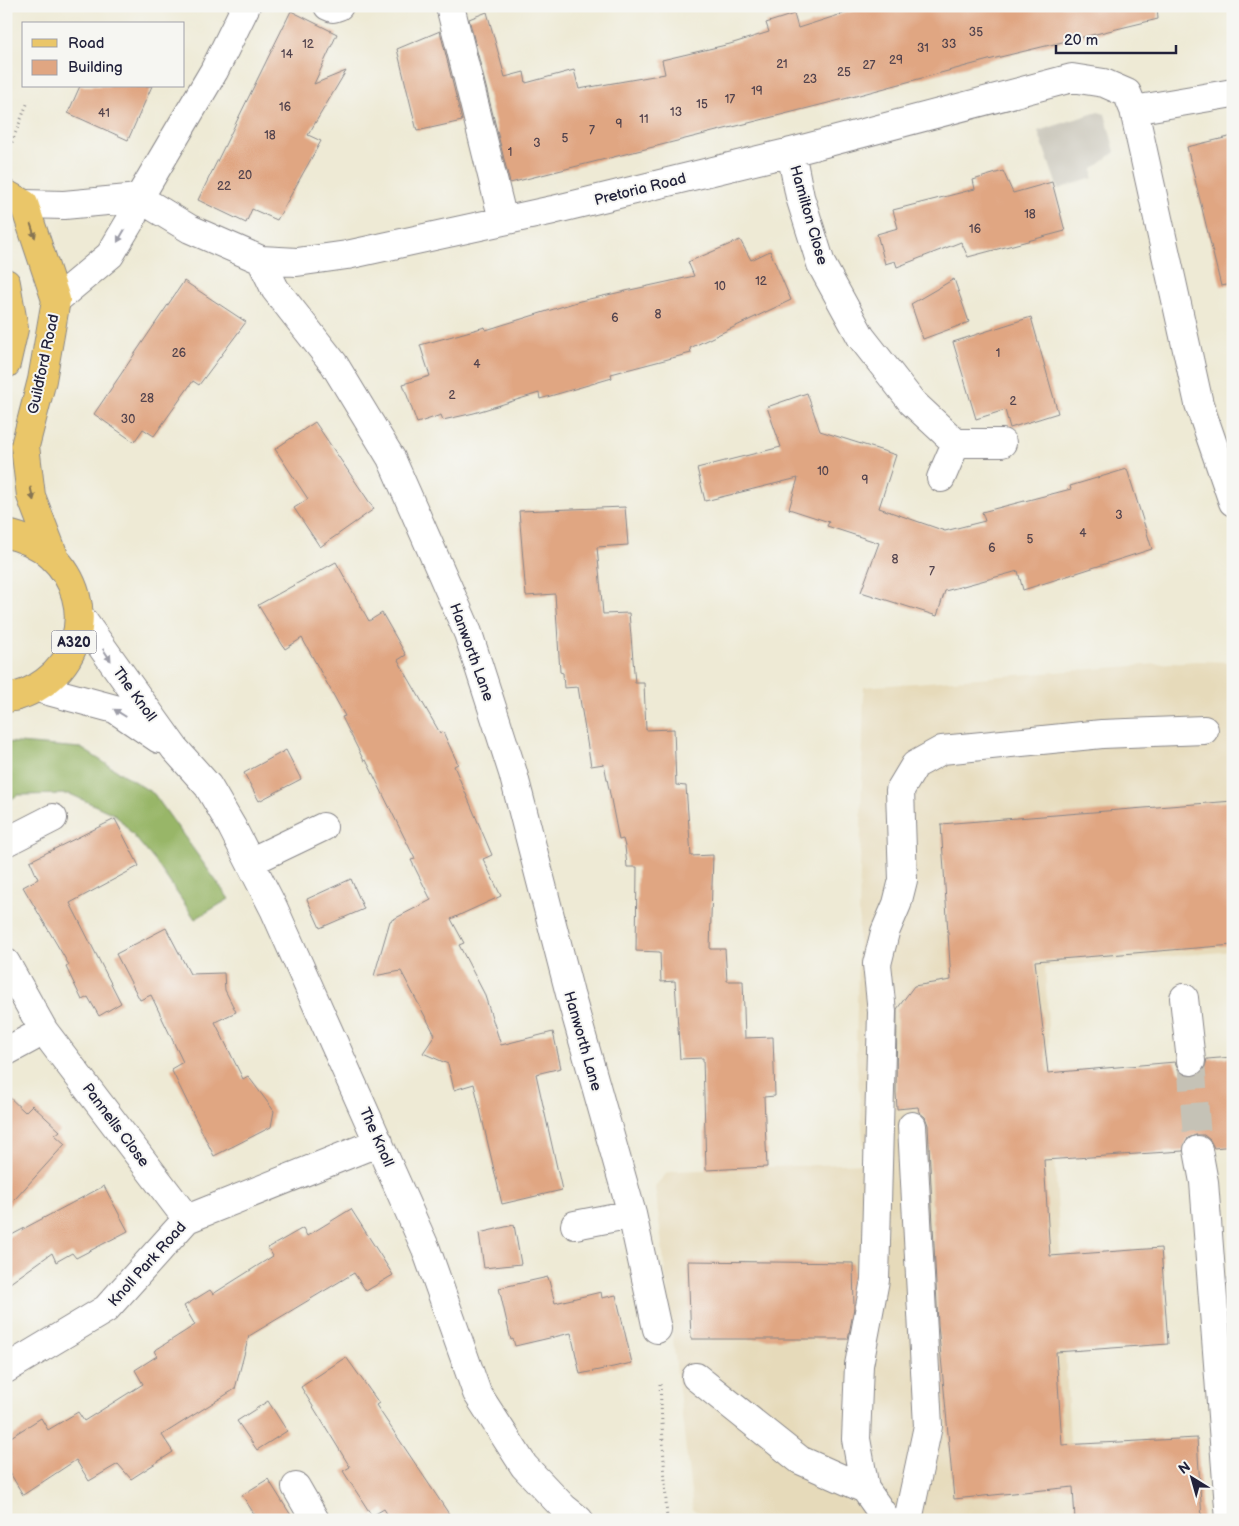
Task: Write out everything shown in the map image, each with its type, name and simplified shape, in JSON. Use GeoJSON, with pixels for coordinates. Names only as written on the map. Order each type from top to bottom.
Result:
{"type":"FeatureCollection","features":[{"type":"Feature","properties":{"kind":"main road","name":"A320"},"geometry":{"type":"LineString","coordinates":[[15,199],[56,300]]}},
{"type":"Feature","properties":{"kind":"main road"},"geometry":{"type":"LineString","coordinates":[[6,283],[14,329],[6,364]]}},
{"type":"Feature","properties":{"kind":"main road","name":"Guildford Road"},"geometry":{"type":"LineString","coordinates":[[54,556],[31,496],[24,446],[42,380],[56,300]]}},
{"type":"Feature","properties":{"kind":"main road","name":"A320"},"geometry":{"type":"LineString","coordinates":[[6,534],[33,541],[54,556],[68,574],[79,615],[76,637],[68,657],[55,675],[37,688],[6,698]]}},
{"type":"Feature","properties":{"kind":"street","name":"Guildford Road"},"geometry":{"type":"LineString","coordinates":[[56,300],[110,255],[132,218],[139,198],[214,71],[246,6]]}},
{"type":"Feature","properties":{"kind":"street"},"geometry":{"type":"LineString","coordinates":[[328,6],[332,8],[339,6]]}},
{"type":"Feature","properties":{"kind":"street"},"geometry":{"type":"LineString","coordinates":[[450,6],[503,220]]}},
{"type":"Feature","properties":{"kind":"street","name":"Pretoria Road"},"geometry":{"type":"LineString","coordinates":[[261,260],[297,262],[347,255],[553,210],[791,152],[1072,78],[1104,83],[1127,92],[1134,110]]}},
{"type":"Feature","properties":{"kind":"street"},"geometry":{"type":"LineString","coordinates":[[1233,94],[1134,110],[1199,404],[1233,502]]}},
{"type":"Feature","properties":{"kind":"street","name":"Hamilton Close"},"geometry":{"type":"LineString","coordinates":[[791,152],[800,197],[821,264],[861,337],[912,402],[956,443]]}},
{"type":"Feature","properties":{"kind":"street"},"geometry":{"type":"LineString","coordinates":[[15,199],[64,205],[139,198],[190,230],[261,260]]}},
{"type":"Feature","properties":{"kind":"street","name":"Hanworth Lane"},"geometry":{"type":"LineString","coordinates":[[261,260],[275,288],[334,364],[391,458],[468,633],[513,773],[570,994],[632,1214],[657,1329]]}},
{"type":"Feature","properties":{"kind":"street"},"geometry":{"type":"LineString","coordinates":[[941,478],[956,443],[1002,443]]}},
{"type":"Feature","properties":{"kind":"street","name":"The Knoll"},"geometry":{"type":"LineString","coordinates":[[79,615],[175,749],[208,786],[250,862],[274,909],[426,1249],[477,1392],[524,1466],[564,1508],[579,1520]]}},
{"type":"Feature","properties":{"kind":"street","name":"The Knoll"},"geometry":{"type":"LineString","coordinates":[[37,688],[115,709],[175,749]]}},
{"type":"Feature","properties":{"kind":"street"},"geometry":{"type":"LineString","coordinates":[[887,1520],[865,1489],[856,1439],[859,1365],[875,1280],[882,1012],[877,964],[885,932],[897,904],[903,880],[900,790],[915,766],[942,750],[1102,734],[1204,730]]}},
{"type":"Feature","properties":{"kind":"street"},"geometry":{"type":"LineString","coordinates":[[6,842],[53,818]]}},
{"type":"Feature","properties":{"kind":"street"},"geometry":{"type":"LineString","coordinates":[[250,862],[323,827]]}},
{"type":"Feature","properties":{"kind":"street","name":"Pannells Close"},"geometry":{"type":"LineString","coordinates":[[6,963],[44,1031],[187,1219]]}},
{"type":"Feature","properties":{"kind":"street"},"geometry":{"type":"LineString","coordinates":[[1184,998],[1192,1061]]}},
{"type":"Feature","properties":{"kind":"street"},"geometry":{"type":"LineString","coordinates":[[7,1051],[44,1031]]}},
{"type":"Feature","properties":{"kind":"street"},"geometry":{"type":"LineString","coordinates":[[908,1520],[928,1426],[912,1126]]}},
{"type":"Feature","properties":{"kind":"street","name":"Knoll Park Road"},"geometry":{"type":"LineString","coordinates":[[6,1368],[106,1309],[187,1219],[379,1142]]}},
{"type":"Feature","properties":{"kind":"street"},"geometry":{"type":"LineString","coordinates":[[1198,1150],[1204,1182],[1230,1520]]}},
{"type":"Feature","properties":{"kind":"street"},"geometry":{"type":"LineString","coordinates":[[575,1224],[632,1214]]}},
{"type":"Feature","properties":{"kind":"street"},"geometry":{"type":"LineString","coordinates":[[696,1377],[800,1460],[865,1489]]}},
{"type":"Feature","properties":{"kind":"street"},"geometry":{"type":"LineString","coordinates":[[296,1488],[315,1520]]}},
{"type":"Feature","properties":{"kind":"path"},"geometry":{"type":"LineString","coordinates":[[10,147],[27,104]]}},
{"type":"Feature","properties":{"kind":"path"},"geometry":{"type":"LineString","coordinates":[[657,1329],[667,1520]]}},
{"type":"Feature","properties":{"kind":"shaded area"},"geometry":{"type":"Polygon","coordinates":[[[1098,112],[1105,114],[1115,152],[1093,169],[1093,178],[1058,189],[1038,131],[1098,112]]]}},
{"type":"Feature","properties":{"kind":"shaded area"},"geometry":{"type":"Polygon","coordinates":[[[1196,661],[1233,662],[1233,951],[1045,967],[1074,1520],[721,1520],[693,1510],[655,1186],[667,1173],[676,1171],[865,1163],[856,1054],[864,687],[1196,661]]]}},
{"type":"Feature","properties":{"kind":"green space"},"geometry":{"type":"Polygon","coordinates":[[[6,742],[81,748],[154,794],[229,899],[195,919],[155,861],[116,815],[70,794],[18,795],[6,802],[6,742]]]}},
{"type":"Feature","properties":{"kind":"building"},"geometry":{"type":"Polygon","coordinates":[[[867,6],[1157,6],[1158,19],[996,58],[848,98],[510,183],[469,19],[487,12],[505,77],[524,72],[526,83],[574,70],[579,89],[665,74],[662,60],[730,44],[769,32],[766,23],[794,14],[798,28],[867,6]]]}},
{"type":"Feature","properties":{"kind":"building"},"geometry":{"type":"Polygon","coordinates":[[[291,11],[337,34],[314,84],[346,71],[308,135],[321,141],[277,220],[252,209],[246,223],[198,200],[291,11]]]}},
{"type":"Feature","properties":{"kind":"building"},"geometry":{"type":"Polygon","coordinates":[[[440,31],[462,121],[417,131],[397,49],[440,31]]]}},
{"type":"Feature","properties":{"kind":"building"},"geometry":{"type":"Polygon","coordinates":[[[79,88],[151,88],[128,140],[68,113],[79,88]]]}},
{"type":"Feature","properties":{"kind":"building"},"geometry":{"type":"Polygon","coordinates":[[[1233,136],[1233,284],[1221,286],[1187,147],[1233,136]]]}},
{"type":"Feature","properties":{"kind":"building"},"geometry":{"type":"Polygon","coordinates":[[[1003,171],[1013,193],[1052,182],[1065,231],[968,257],[961,242],[897,267],[895,261],[885,264],[877,234],[898,228],[893,210],[975,189],[973,180],[1003,171]]]}},
{"type":"Feature","properties":{"kind":"building"},"geometry":{"type":"Polygon","coordinates":[[[740,240],[751,260],[770,251],[791,300],[690,348],[691,353],[611,374],[612,378],[540,399],[539,393],[474,413],[443,420],[441,415],[417,423],[403,384],[430,376],[420,345],[485,327],[486,330],[580,301],[694,276],[688,262],[740,240]]]}},
{"type":"Feature","properties":{"kind":"building"},"geometry":{"type":"Polygon","coordinates":[[[954,279],[969,322],[923,339],[911,304],[954,279]]]}},
{"type":"Feature","properties":{"kind":"building"},"geometry":{"type":"Polygon","coordinates":[[[184,281],[246,322],[199,385],[193,381],[154,436],[143,429],[134,442],[94,414],[184,281]]]}},
{"type":"Feature","properties":{"kind":"building"},"geometry":{"type":"Polygon","coordinates":[[[1031,317],[1058,413],[1010,428],[1005,410],[976,419],[953,342],[1031,317]]]}},
{"type":"Feature","properties":{"kind":"building"},"geometry":{"type":"Polygon","coordinates":[[[807,393],[820,431],[896,455],[879,508],[945,531],[985,521],[982,512],[1071,489],[1070,486],[1127,469],[1152,549],[1023,590],[1018,571],[945,591],[937,616],[861,592],[879,543],[827,526],[829,522],[789,509],[798,478],[705,501],[697,468],[781,447],[767,407],[807,393]]]}},
{"type":"Feature","properties":{"kind":"building"},"geometry":{"type":"Polygon","coordinates":[[[315,422],[374,509],[320,547],[294,508],[308,499],[275,449],[315,422]]]}},
{"type":"Feature","properties":{"kind":"building"},"geometry":{"type":"Polygon","coordinates":[[[625,507],[628,545],[597,547],[603,614],[629,613],[635,683],[644,683],[646,730],[674,729],[676,785],[686,786],[691,856],[713,855],[710,949],[725,949],[727,981],[743,981],[745,1038],[773,1037],[775,1096],[764,1097],[767,1167],[706,1170],[703,1058],[680,1059],[675,981],[661,982],[660,952],[636,951],[637,867],[627,867],[625,846],[623,839],[619,840],[604,764],[591,766],[578,687],[564,688],[563,673],[560,672],[555,594],[526,596],[519,511],[625,507]]]}},
{"type":"Feature","properties":{"kind":"building"},"geometry":{"type":"Polygon","coordinates":[[[336,562],[369,621],[382,613],[406,655],[398,660],[440,733],[443,732],[458,764],[454,766],[492,855],[483,859],[501,896],[451,919],[464,943],[459,945],[484,993],[501,1045],[553,1032],[561,1068],[536,1074],[562,1190],[502,1204],[474,1084],[454,1090],[448,1064],[423,1053],[435,1035],[401,971],[374,976],[390,921],[431,900],[411,860],[415,859],[366,760],[364,761],[342,717],[345,716],[302,638],[285,649],[258,605],[336,562]]]}},
{"type":"Feature","properties":{"kind":"building"},"geometry":{"type":"Polygon","coordinates":[[[286,750],[301,779],[259,801],[244,773],[286,750]]]}},
{"type":"Feature","properties":{"kind":"building"},"geometry":{"type":"Polygon","coordinates":[[[1233,801],[1233,945],[1035,961],[1048,1073],[1175,1062],[1179,1071],[1184,1075],[1192,1077],[1201,1073],[1207,1059],[1233,1057],[1233,1146],[1214,1148],[1210,1140],[1204,1135],[1196,1135],[1188,1138],[1183,1151],[1044,1160],[1050,1256],[1161,1248],[1168,1344],[1056,1352],[1062,1445],[1197,1438],[1202,1520],[1075,1520],[1073,1487],[954,1499],[938,1324],[928,1125],[925,1117],[919,1112],[918,1107],[897,1109],[896,1093],[897,1009],[914,986],[951,980],[941,824],[1233,801]]]}},
{"type":"Feature","properties":{"kind":"building"},"geometry":{"type":"Polygon","coordinates":[[[115,819],[139,866],[70,903],[121,1003],[99,1016],[88,997],[82,1000],[66,967],[69,965],[23,887],[38,879],[30,861],[115,819]]]}},
{"type":"Feature","properties":{"kind":"building"},"geometry":{"type":"Polygon","coordinates":[[[351,879],[364,909],[320,928],[307,899],[351,879]]]}},
{"type":"Feature","properties":{"kind":"building"},"geometry":{"type":"Polygon","coordinates":[[[166,928],[190,974],[224,973],[225,990],[236,1012],[215,1022],[243,1079],[248,1076],[274,1111],[271,1127],[214,1156],[171,1069],[183,1062],[151,995],[140,1000],[116,954],[166,928]]]}},
{"type":"Feature","properties":{"kind":"building"},"geometry":{"type":"Polygon","coordinates":[[[6,1094],[25,1112],[32,1105],[60,1131],[55,1135],[65,1144],[6,1209],[6,1094]]]}},
{"type":"Feature","properties":{"kind":"building"},"geometry":{"type":"Polygon","coordinates":[[[104,1186],[128,1231],[76,1258],[72,1253],[56,1262],[52,1253],[6,1286],[6,1238],[104,1186]]]}},
{"type":"Feature","properties":{"kind":"building"},"geometry":{"type":"Polygon","coordinates":[[[351,1209],[393,1275],[366,1291],[354,1273],[249,1336],[235,1389],[162,1435],[173,1452],[131,1479],[118,1464],[89,1481],[76,1460],[23,1495],[6,1466],[6,1440],[41,1418],[48,1430],[78,1412],[84,1421],[143,1384],[135,1370],[157,1356],[154,1351],[195,1325],[184,1306],[210,1290],[213,1294],[273,1256],[268,1248],[303,1228],[307,1236],[351,1209]]]}},
{"type":"Feature","properties":{"kind":"building"},"geometry":{"type":"Polygon","coordinates":[[[514,1225],[521,1264],[484,1268],[479,1233],[514,1225]]]}},
{"type":"Feature","properties":{"kind":"building"},"geometry":{"type":"Polygon","coordinates":[[[688,1261],[853,1263],[854,1308],[848,1339],[691,1339],[688,1261]]]}},
{"type":"Feature","properties":{"kind":"building"},"geometry":{"type":"Polygon","coordinates":[[[548,1277],[555,1303],[601,1292],[602,1298],[616,1295],[632,1363],[580,1374],[571,1333],[515,1346],[513,1339],[511,1340],[499,1288],[548,1277]]]}},
{"type":"Feature","properties":{"kind":"building"},"geometry":{"type":"Polygon","coordinates":[[[346,1357],[379,1403],[376,1405],[453,1520],[391,1520],[384,1509],[372,1516],[343,1471],[350,1467],[301,1387],[346,1357]]]}},
{"type":"Feature","properties":{"kind":"building"},"geometry":{"type":"Polygon","coordinates":[[[268,1401],[287,1431],[257,1450],[237,1421],[268,1401]]]}},
{"type":"Feature","properties":{"kind":"building"},"geometry":{"type":"Polygon","coordinates":[[[268,1479],[294,1520],[258,1520],[242,1495],[268,1479]]]}},
{"type":"Feature","properties":{"kind":"tunnel"},"geometry":{"type":"LineString","coordinates":[[1191,1061],[1198,1150]]}}]}
